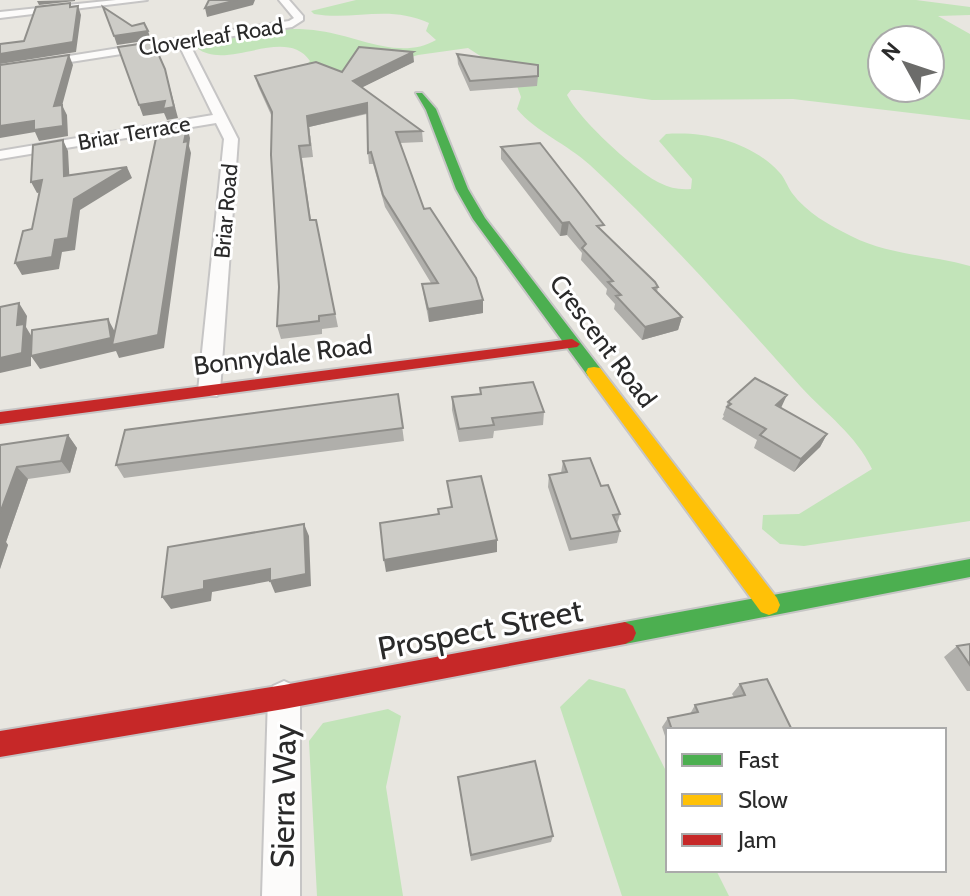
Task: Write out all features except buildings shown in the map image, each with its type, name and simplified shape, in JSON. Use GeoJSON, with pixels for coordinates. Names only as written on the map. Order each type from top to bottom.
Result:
{"type":"FeatureCollection","features":[{"type":"Feature","properties":{"kind":"street","name":"Cloverleaf Road"},"geometry":{"type":"LineString","coordinates":[[0,15],[142,0]]}},
{"type":"Feature","properties":{"kind":"street","name":"Cloverleaf Road"},"geometry":{"type":"LineString","coordinates":[[0,70],[292,24],[300,18],[299,14],[284,0]]}},
{"type":"Feature","properties":{"kind":"street","name":"Briar Road"},"geometry":{"type":"LineString","coordinates":[[183,42],[231,139],[209,391]]}},
{"type":"Feature","properties":{"kind":"street","name":"Crescent Road"},"geometry":{"type":"LineString","coordinates":[[419,95],[431,109],[462,189],[479,219],[769,605]]}},
{"type":"Feature","properties":{"kind":"street","name":"Briar Terrace"},"geometry":{"type":"LineString","coordinates":[[0,155],[220,118]]}},
{"type":"Feature","properties":{"kind":"street","name":"Bonnydale Road"},"geometry":{"type":"LineString","coordinates":[[0,418],[572,344]]}},
{"type":"Feature","properties":{"kind":"street","name":"Prospect Street"},"geometry":{"type":"LineString","coordinates":[[0,744],[284,697],[970,568]]}},
{"type":"Feature","properties":{"kind":"street","name":"Sierra Way"},"geometry":{"type":"LineString","coordinates":[[281,896],[284,697]]}},
{"type":"Feature","properties":{"kind":"green space"},"geometry":{"type":"Polygon","coordinates":[[[356,0],[916,0],[970,7],[970,15],[938,16],[970,34],[970,120],[793,99],[652,100],[580,90],[571,90],[567,95],[609,144],[649,177],[664,185],[691,189],[692,179],[659,141],[666,134],[712,137],[741,146],[768,162],[781,174],[804,207],[843,232],[880,247],[970,266],[970,521],[804,546],[780,544],[762,529],[763,515],[799,514],[872,469],[849,435],[618,191],[517,109],[521,97],[517,86],[502,70],[468,48],[418,55],[337,79],[302,71],[310,61],[299,51],[286,47],[224,55],[209,54],[197,48],[242,34],[290,29],[320,31],[393,48],[422,46],[436,40],[426,31],[429,23],[414,17],[314,14],[311,11],[356,0]]]}},
{"type":"Feature","properties":{"kind":"green space"},"geometry":{"type":"Polygon","coordinates":[[[589,679],[625,689],[666,771],[666,872],[717,872],[729,896],[622,896],[560,707],[589,679]]]}},
{"type":"Feature","properties":{"kind":"green space"},"geometry":{"type":"Polygon","coordinates":[[[388,709],[401,716],[386,787],[403,896],[317,896],[309,741],[323,723],[388,709]]]}},
{"type":"Feature","properties":{"kind":"traffic: fast"},"geometry":{"type":"LineString","coordinates":[[419,95],[431,109],[462,189],[479,219],[594,372]]}},
{"type":"Feature","properties":{"kind":"traffic: fast"},"geometry":{"type":"LineString","coordinates":[[625,633],[970,568]]}},
{"type":"Feature","properties":{"kind":"traffic: slow"},"geometry":{"type":"LineString","coordinates":[[594,372],[769,605]]}},
{"type":"Feature","properties":{"kind":"traffic: jam"},"geometry":{"type":"LineString","coordinates":[[0,418],[572,344]]}},
{"type":"Feature","properties":{"kind":"traffic: jam"},"geometry":{"type":"LineString","coordinates":[[0,744],[284,697],[625,633]]}}]}
